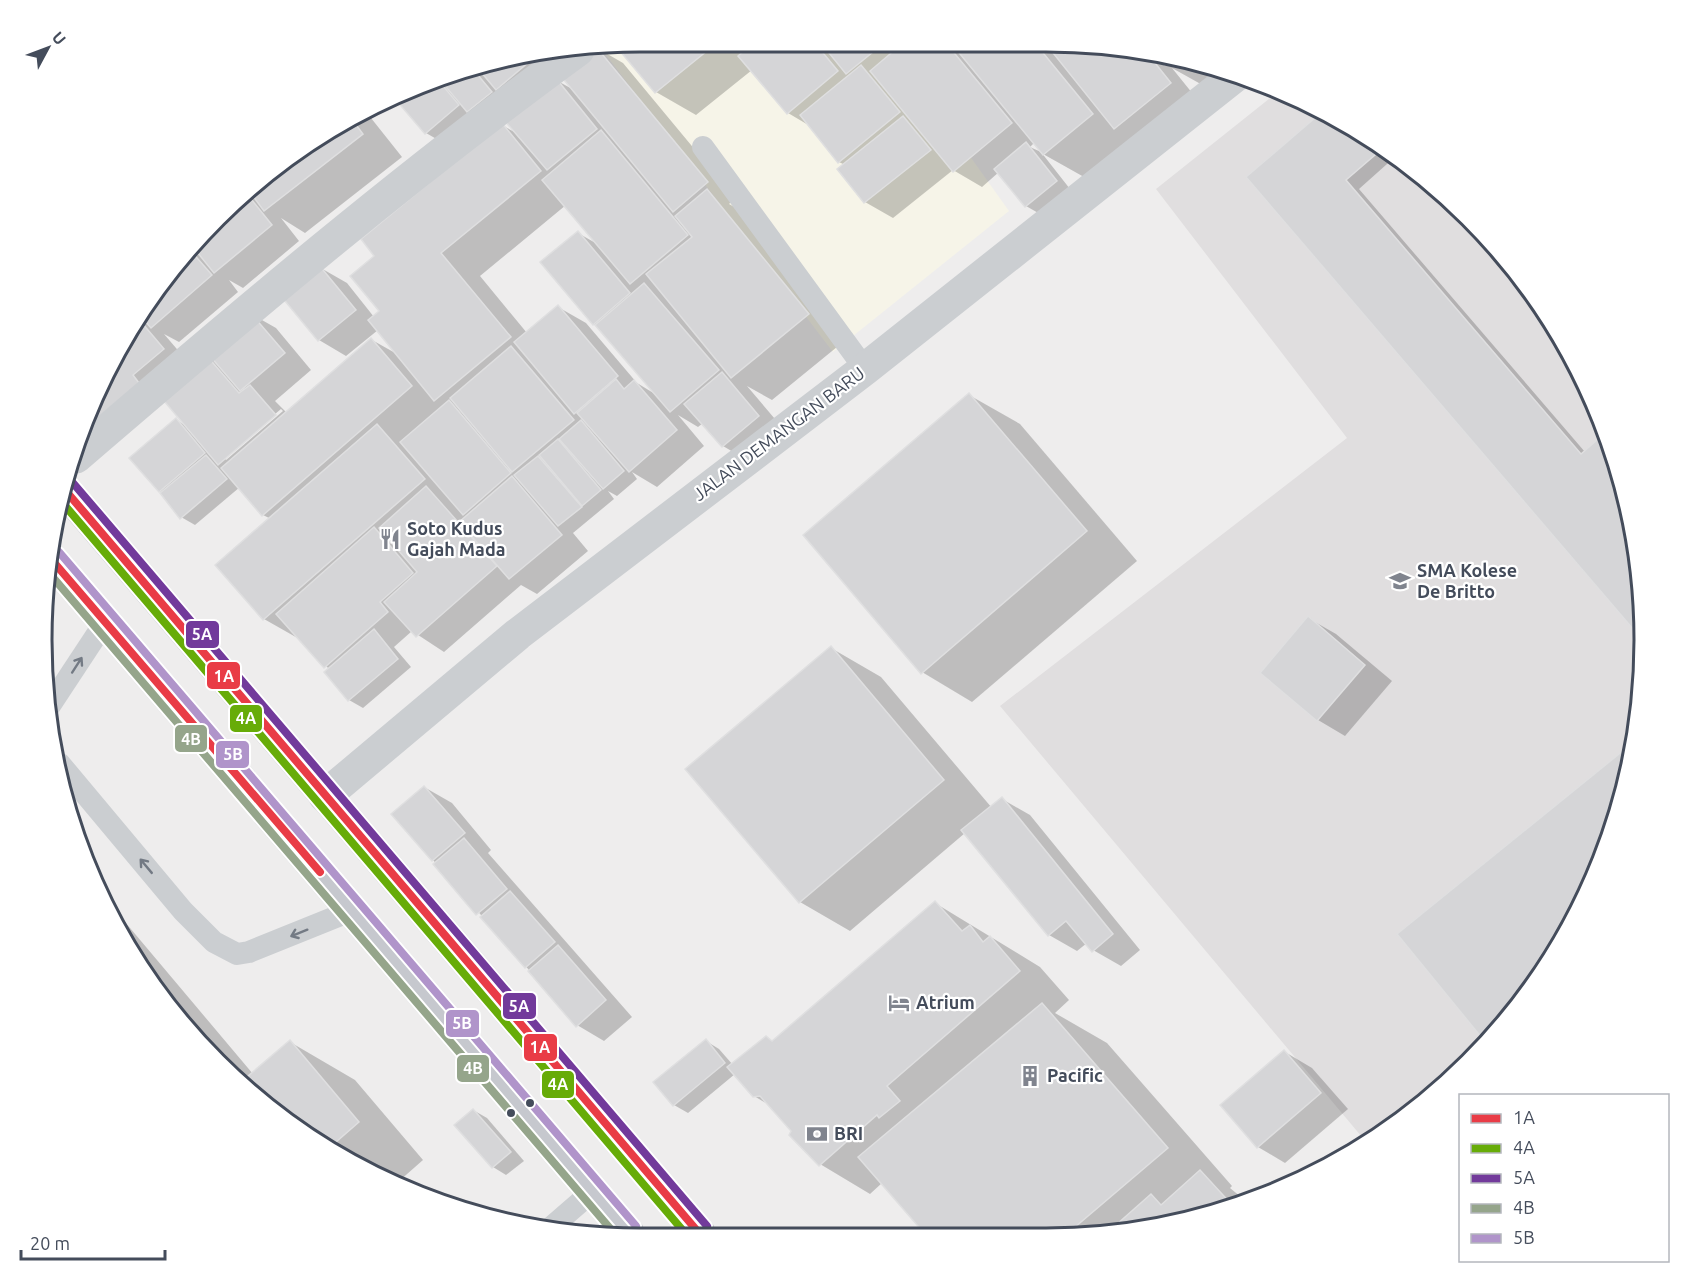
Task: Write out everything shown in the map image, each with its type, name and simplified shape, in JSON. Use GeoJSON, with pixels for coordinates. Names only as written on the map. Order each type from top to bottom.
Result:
{"type":"FeatureCollection","features":[{"type":"Feature","properties":{"kind":"main road"},"geometry":{"type":"LineString","coordinates":[[71,497],[695,1228]]}},
{"type":"Feature","properties":{"kind":"main road"},"geometry":{"type":"LineString","coordinates":[[58,568],[623,1227]]}},
{"type":"Feature","properties":{"kind":"street"},"geometry":{"type":"LineString","coordinates":[[84,450],[281,281],[478,123],[568,58]]}},
{"type":"Feature","properties":{"kind":"street","name":"JALAN DEMANGAN BARU"},"geometry":{"type":"LineString","coordinates":[[325,796],[518,634],[865,369],[1228,82]]}},
{"type":"Feature","properties":{"kind":"lane"},"geometry":{"type":"LineString","coordinates":[[703,147],[865,369]]}},
{"type":"Feature","properties":{"kind":"lane"},"geometry":{"type":"LineString","coordinates":[[56,697],[105,622]]}},
{"type":"Feature","properties":{"kind":"lane"},"geometry":{"type":"LineString","coordinates":[[69,774],[183,911],[225,950],[237,954],[249,952],[353,910]]}},
{"type":"Feature","properties":{"kind":"lane"},"geometry":{"type":"LineString","coordinates":[[558,1221],[593,1191]]}},
{"type":"Feature","properties":{"kind":"shaded area"},"geometry":{"type":"Polygon","coordinates":[[[895,52],[1009,211],[833,352],[605,54],[895,52]]]}},
{"type":"Feature","properties":{"kind":"shaded area","name":"SMA Kolese De Britto"},"geometry":{"type":"Polygon","coordinates":[[[1272,97],[1341,131],[1405,174],[1434,198],[1489,253],[1513,282],[1556,346],[1590,415],[1603,451],[1623,525],[1633,602],[1633,678],[1623,755],[1603,829],[1590,865],[1556,934],[1513,998],[1489,1027],[1434,1082],[1405,1106],[1361,1136],[1000,706],[1347,438],[1156,189],[1272,97]]]}},
{"type":"Feature","properties":{"kind":"building"},"geometry":{"type":"Polygon","coordinates":[[[706,52],[655,93],[622,53],[706,52]]]}},
{"type":"Feature","properties":{"kind":"building"},"geometry":{"type":"Polygon","coordinates":[[[743,52],[822,52],[838,71],[787,114],[738,56],[743,52]]]}},
{"type":"Feature","properties":{"kind":"building"},"geometry":{"type":"Polygon","coordinates":[[[828,52],[873,52],[846,74],[828,52]]]}},
{"type":"Feature","properties":{"kind":"building"},"geometry":{"type":"Polygon","coordinates":[[[892,52],[953,52],[1012,123],[953,172],[870,71],[892,52]]]}},
{"type":"Feature","properties":{"kind":"building"},"geometry":{"type":"Polygon","coordinates":[[[958,52],[1042,52],[1093,114],[1043,155],[958,52]]]}},
{"type":"Feature","properties":{"kind":"building"},"geometry":{"type":"Polygon","coordinates":[[[1053,52],[1155,63],[1171,83],[1114,129],[1053,52]]]}},
{"type":"Feature","properties":{"kind":"building"},"geometry":{"type":"Polygon","coordinates":[[[602,54],[708,182],[673,212],[560,75],[582,56],[602,54]]]}},
{"type":"Feature","properties":{"kind":"building"},"geometry":{"type":"Polygon","coordinates":[[[527,64],[496,90],[483,74],[527,64]]]}},
{"type":"Feature","properties":{"kind":"building"},"geometry":{"type":"Polygon","coordinates":[[[861,65],[900,112],[838,163],[800,115],[861,65]]]}},
{"type":"Feature","properties":{"kind":"building"},"geometry":{"type":"Polygon","coordinates":[[[479,76],[492,92],[467,112],[445,86],[479,76]]]}},
{"type":"Feature","properties":{"kind":"building"},"geometry":{"type":"Polygon","coordinates":[[[555,77],[597,129],[547,170],[504,120],[555,77]]]}},
{"type":"Feature","properties":{"kind":"building"},"geometry":{"type":"Polygon","coordinates":[[[444,87],[459,105],[425,134],[399,104],[444,87]]]}},
{"type":"Feature","properties":{"kind":"building"},"geometry":{"type":"Polygon","coordinates":[[[903,116],[931,150],[864,203],[837,169],[903,116]]]}},
{"type":"Feature","properties":{"kind":"building"},"geometry":{"type":"Polygon","coordinates":[[[1315,117],[1376,154],[1346,180],[1581,454],[1599,439],[1623,525],[1633,602],[1634,630],[1246,177],[1315,117]]]}},
{"type":"Feature","properties":{"kind":"building"},"geometry":{"type":"Polygon","coordinates":[[[502,123],[541,171],[441,253],[511,337],[434,401],[368,320],[379,311],[350,276],[374,256],[361,239],[502,123]]]}},
{"type":"Feature","properties":{"kind":"building"},"geometry":{"type":"Polygon","coordinates":[[[357,125],[363,134],[264,211],[254,197],[282,174],[357,125]]]}},
{"type":"Feature","properties":{"kind":"building"},"geometry":{"type":"Polygon","coordinates":[[[601,130],[688,235],[630,284],[542,180],[601,130]]]}},
{"type":"Feature","properties":{"kind":"building"},"geometry":{"type":"Polygon","coordinates":[[[1026,142],[1057,181],[1025,207],[994,169],[1026,142]]]}},
{"type":"Feature","properties":{"kind":"building"},"geometry":{"type":"Polygon","coordinates":[[[707,189],[809,314],[731,378],[646,274],[692,237],[675,216],[707,189]]]}},
{"type":"Feature","properties":{"kind":"building"},"geometry":{"type":"Polygon","coordinates":[[[251,200],[272,225],[214,273],[198,253],[251,200]]]}},
{"type":"Feature","properties":{"kind":"building"},"geometry":{"type":"Polygon","coordinates":[[[578,231],[630,293],[593,325],[540,262],[578,231]]]}},
{"type":"Feature","properties":{"kind":"building"},"geometry":{"type":"Polygon","coordinates":[[[195,256],[212,275],[151,328],[146,323],[174,282],[195,256]]]}},
{"type":"Feature","properties":{"kind":"building"},"geometry":{"type":"Polygon","coordinates":[[[319,265],[356,310],[318,341],[281,296],[319,265]]]}},
{"type":"Feature","properties":{"kind":"building"},"geometry":{"type":"Polygon","coordinates":[[[644,283],[719,370],[670,412],[595,325],[644,283]]]}},
{"type":"Feature","properties":{"kind":"building"},"geometry":{"type":"Polygon","coordinates":[[[558,305],[618,376],[574,414],[514,342],[558,305]]]}},
{"type":"Feature","properties":{"kind":"building"},"geometry":{"type":"Polygon","coordinates":[[[248,310],[285,353],[240,391],[203,348],[248,310]]]}},
{"type":"Feature","properties":{"kind":"building"},"geometry":{"type":"Polygon","coordinates":[[[144,326],[164,349],[133,375],[139,383],[95,420],[113,380],[144,326]]]}},
{"type":"Feature","properties":{"kind":"building"},"geometry":{"type":"Polygon","coordinates":[[[371,338],[412,386],[262,516],[221,468],[371,338]]]}},
{"type":"Feature","properties":{"kind":"building"},"geometry":{"type":"Polygon","coordinates":[[[511,346],[574,420],[512,472],[450,398],[511,346]]]}},
{"type":"Feature","properties":{"kind":"building"},"geometry":{"type":"Polygon","coordinates":[[[201,349],[239,393],[250,385],[276,415],[218,465],[154,389],[201,349]]]}},
{"type":"Feature","properties":{"kind":"building"},"geometry":{"type":"Polygon","coordinates":[[[722,372],[759,416],[722,447],[684,404],[722,372]]]}},
{"type":"Feature","properties":{"kind":"building"},"geometry":{"type":"Polygon","coordinates":[[[616,379],[624,389],[634,380],[677,430],[629,472],[577,413],[616,379]]]}},
{"type":"Feature","properties":{"kind":"building"},"geometry":{"type":"Polygon","coordinates":[[[969,393],[1087,531],[921,674],[803,535],[969,393]]]}},
{"type":"Feature","properties":{"kind":"building"},"geometry":{"type":"Polygon","coordinates":[[[449,400],[511,473],[463,515],[400,442],[449,400]]]}},
{"type":"Feature","properties":{"kind":"building"},"geometry":{"type":"Polygon","coordinates":[[[176,418],[205,453],[159,492],[129,458],[176,418]]]}},
{"type":"Feature","properties":{"kind":"building"},"geometry":{"type":"Polygon","coordinates":[[[581,420],[624,471],[603,489],[559,439],[581,420]]]}},
{"type":"Feature","properties":{"kind":"building"},"geometry":{"type":"Polygon","coordinates":[[[377,424],[425,479],[263,620],[215,565],[377,424]]]}},
{"type":"Feature","properties":{"kind":"building"},"geometry":{"type":"Polygon","coordinates":[[[558,439],[601,490],[582,506],[539,455],[558,439]]]}},
{"type":"Feature","properties":{"kind":"building"},"geometry":{"type":"Polygon","coordinates":[[[206,455],[227,479],[180,519],[160,493],[206,455]]]}},
{"type":"Feature","properties":{"kind":"building"},"geometry":{"type":"Polygon","coordinates":[[[538,456],[582,507],[558,526],[514,475],[538,456]]]}},
{"type":"Feature","properties":{"kind":"building"},"geometry":{"type":"Polygon","coordinates":[[[512,476],[562,535],[509,579],[459,522],[512,476]]]}},
{"type":"Feature","properties":{"kind":"building"},"geometry":{"type":"Polygon","coordinates":[[[426,486],[497,566],[416,637],[384,602],[417,572],[379,528],[426,486]]]}},
{"type":"Feature","properties":{"kind":"building"},"geometry":{"type":"Polygon","coordinates":[[[374,527],[413,573],[380,602],[388,612],[324,668],[276,614],[374,527]]]}},
{"type":"Feature","properties":{"kind":"building"},"geometry":{"type":"Polygon","coordinates":[[[1308,616],[1365,665],[1317,721],[1260,673],[1308,616]]]}},
{"type":"Feature","properties":{"kind":"building"},"geometry":{"type":"Polygon","coordinates":[[[374,629],[398,659],[348,701],[324,672],[374,629]]]}},
{"type":"Feature","properties":{"kind":"building"},"geometry":{"type":"Polygon","coordinates":[[[831,646],[944,780],[799,903],[685,769],[831,646]]]}},
{"type":"Feature","properties":{"kind":"building"},"geometry":{"type":"Polygon","coordinates":[[[1624,750],[1603,829],[1574,900],[1556,934],[1513,998],[1480,1036],[1397,934],[1624,750]]]}},
{"type":"Feature","properties":{"kind":"building"},"geometry":{"type":"Polygon","coordinates":[[[424,786],[465,833],[432,861],[391,814],[424,786]]]}},
{"type":"Feature","properties":{"kind":"building"},"geometry":{"type":"Polygon","coordinates":[[[1002,797],[1113,934],[1092,952],[1066,921],[1048,936],[961,830],[1002,797]]]}},
{"type":"Feature","properties":{"kind":"building"},"geometry":{"type":"Polygon","coordinates":[[[464,838],[507,889],[476,915],[433,864],[464,838]]]}},
{"type":"Feature","properties":{"kind":"building"},"geometry":{"type":"Polygon","coordinates":[[[510,891],[555,942],[525,968],[480,917],[510,891]]]}},
{"type":"Feature","properties":{"kind":"building","name":"Atrium"},"geometry":{"type":"Polygon","coordinates":[[[935,901],[962,931],[970,925],[983,942],[990,936],[1020,971],[887,1086],[900,1101],[879,1118],[877,1115],[819,1166],[789,1135],[791,1131],[760,1096],[753,1097],[727,1067],[766,1036],[772,1041],[935,901]]]}},
{"type":"Feature","properties":{"kind":"building"},"geometry":{"type":"Polygon","coordinates":[[[558,945],[606,1000],[576,1027],[528,971],[558,945]]]}},
{"type":"Feature","properties":{"kind":"building","name":"Pacific"},"geometry":{"type":"Polygon","coordinates":[[[1042,1003],[1168,1148],[1076,1226],[1047,1228],[920,1228],[858,1157],[1042,1003]]]}},
{"type":"Feature","properties":{"kind":"building"},"geometry":{"type":"Polygon","coordinates":[[[706,1039],[725,1063],[673,1106],[653,1082],[706,1039]]]}},
{"type":"Feature","properties":{"kind":"building"},"geometry":{"type":"Polygon","coordinates":[[[290,1040],[359,1122],[336,1142],[282,1106],[247,1077],[290,1040]]]}},
{"type":"Feature","properties":{"kind":"building"},"geometry":{"type":"Polygon","coordinates":[[[1284,1050],[1321,1093],[1257,1148],[1220,1105],[1284,1050]]]}},
{"type":"Feature","properties":{"kind":"building"},"geometry":{"type":"Polygon","coordinates":[[[473,1109],[511,1152],[492,1168],[454,1125],[473,1109]]]}},
{"type":"Feature","properties":{"kind":"building"},"geometry":{"type":"Polygon","coordinates":[[[1200,1170],[1226,1199],[1162,1216],[1119,1223],[1151,1194],[1161,1205],[1200,1170]]]}},
{"type":"Feature","properties":{"kind":"transit line","name":"5A"},"geometry":{"type":"LineString","coordinates":[[74,484],[707,1226]]}},
{"type":"Feature","properties":{"kind":"transit line","name":"1A"},"geometry":{"type":"LineString","coordinates":[[71,497],[695,1228]]}},
{"type":"Feature","properties":{"kind":"transit line","name":"4A"},"geometry":{"type":"LineString","coordinates":[[68,509],[681,1228]]}},
{"type":"Feature","properties":{"kind":"transit line","name":"5B"},"geometry":{"type":"LineString","coordinates":[[60,553],[636,1226]]}},
{"type":"Feature","properties":{"kind":"transit line","name":"1A"},"geometry":{"type":"LineString","coordinates":[[58,567],[320,872]]}},
{"type":"Feature","properties":{"kind":"transit line","name":"4B"},"geometry":{"type":"LineString","coordinates":[[56,581],[608,1226]]}},
{"type":"Feature","properties":{"kind":"place","name":"Soto Kudus Gajah Mada"},"geometry":{"type":"Point","coordinates":[390,539]}},
{"type":"Feature","properties":{"kind":"place","name":"SMA Kolese De Britto"},"geometry":{"type":"Point","coordinates":[1400,581]}},
{"type":"Feature","properties":{"kind":"place","name":"Atrium"},"geometry":{"type":"Point","coordinates":[899,1003]}},
{"type":"Feature","properties":{"kind":"place","name":"Pacific"},"geometry":{"type":"Point","coordinates":[1030,1076]}},
{"type":"Feature","properties":{"kind":"place","name":"BRI"},"geometry":{"type":"Point","coordinates":[817,1134]}}]}
